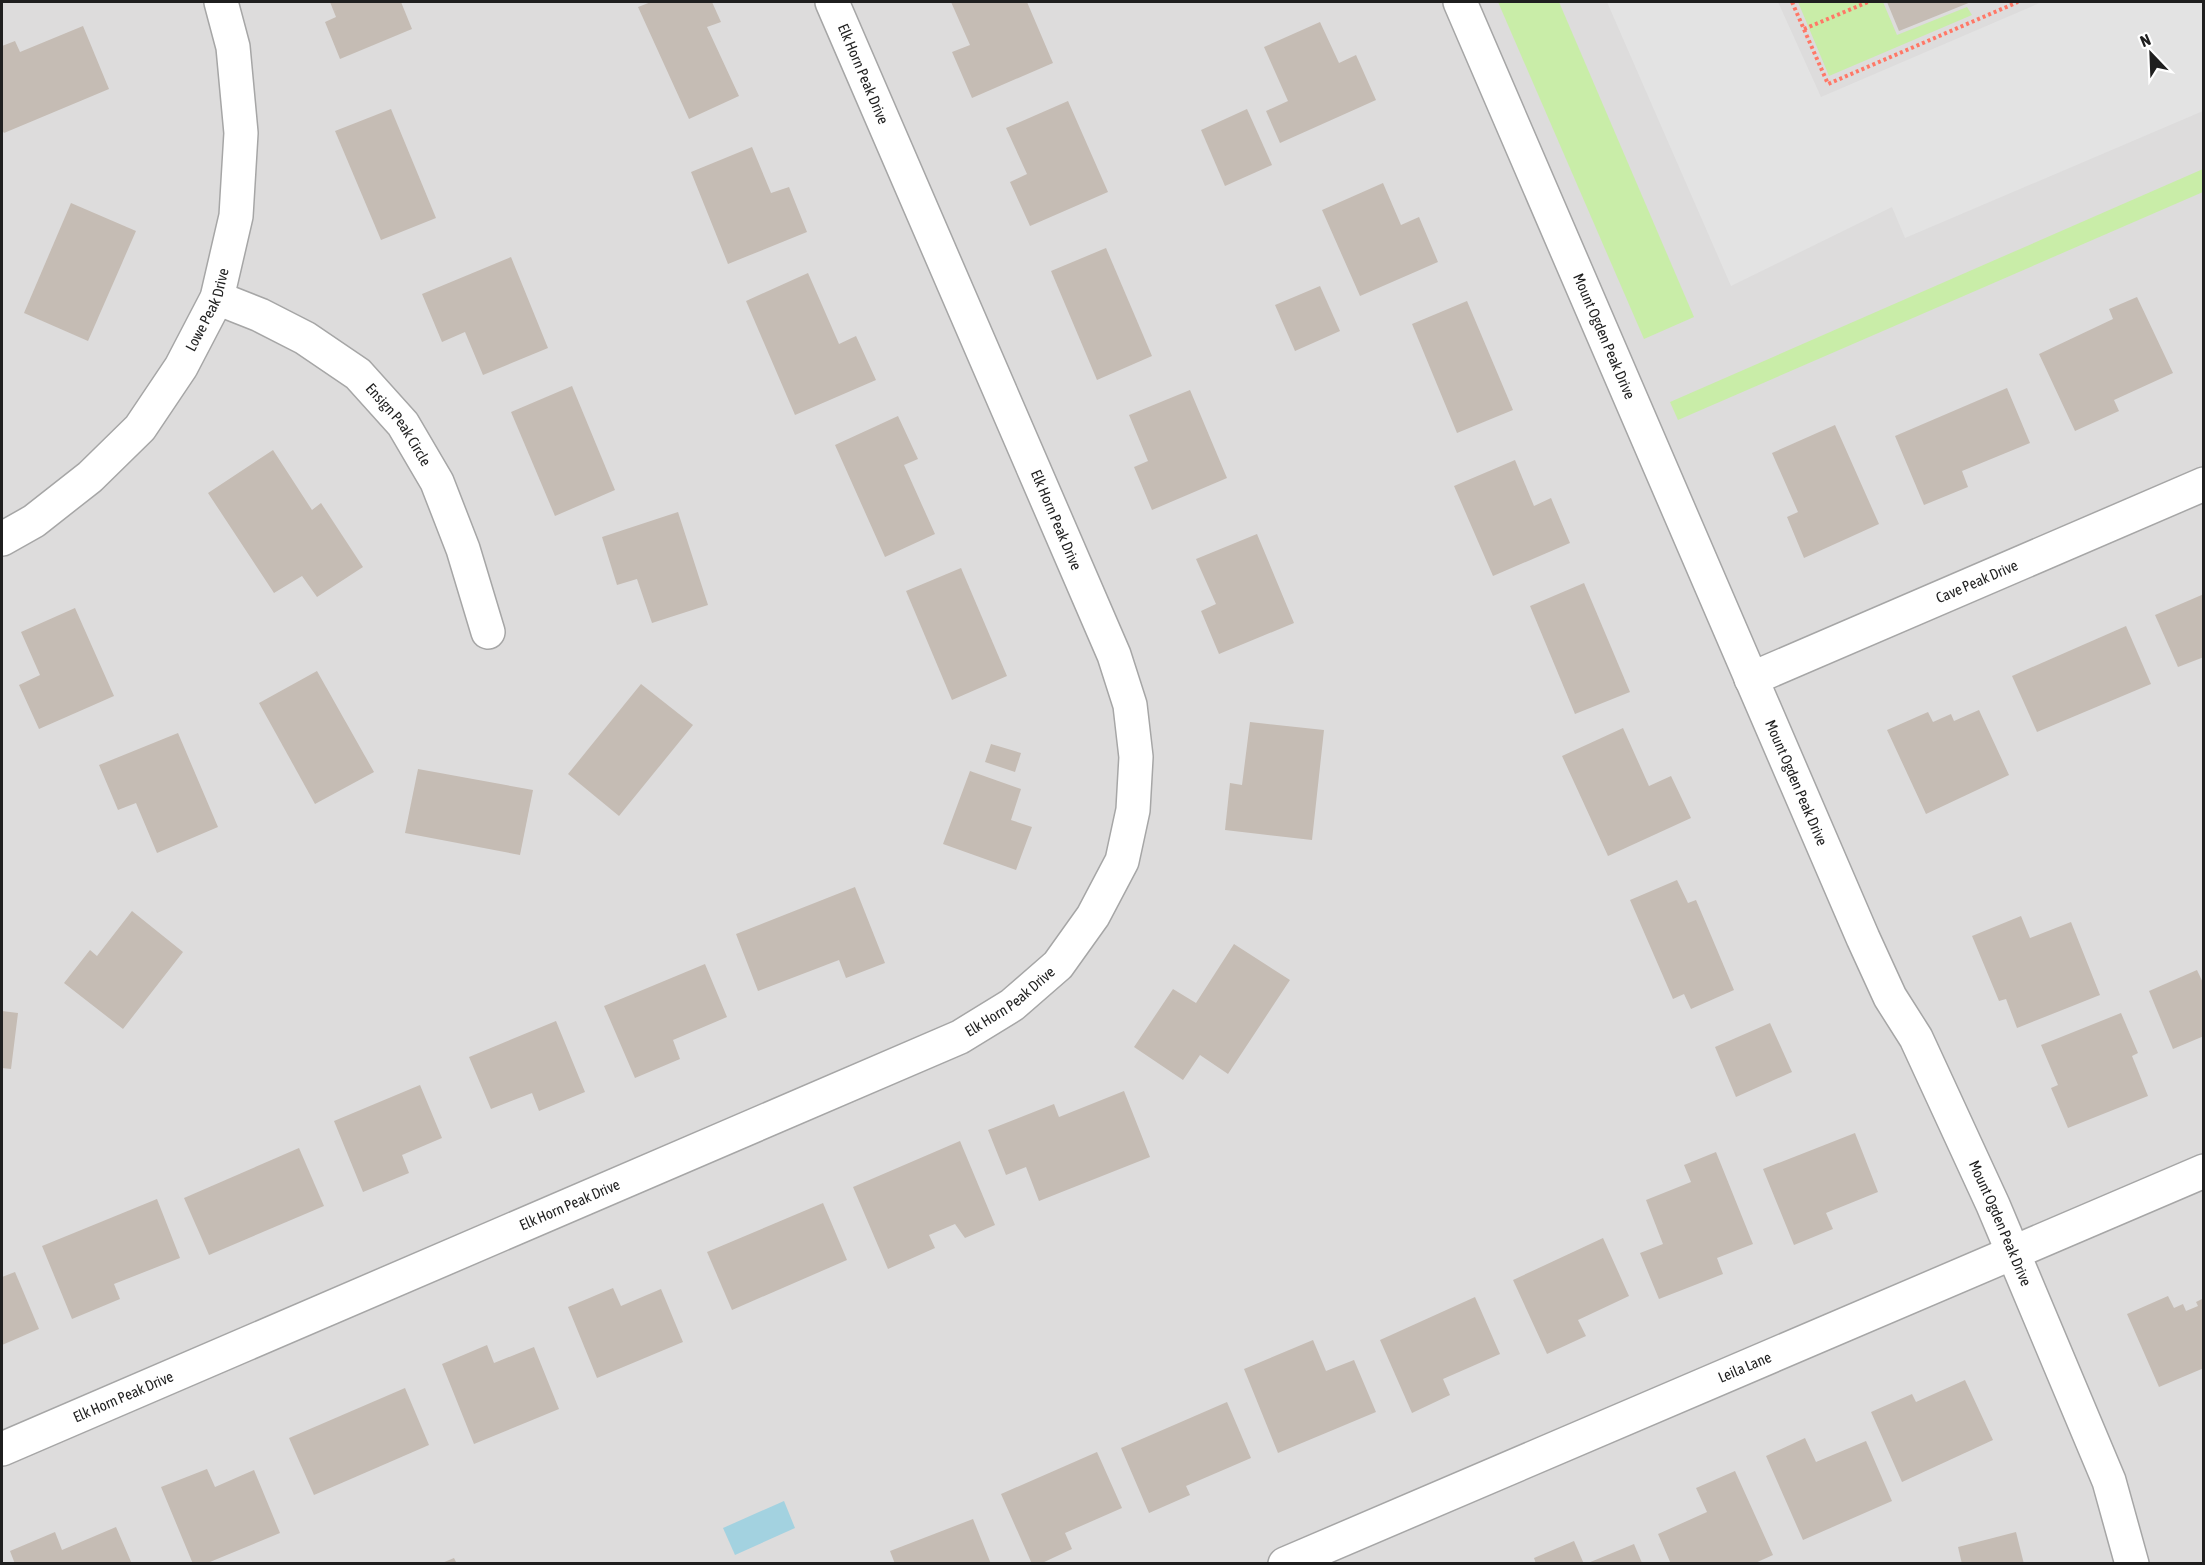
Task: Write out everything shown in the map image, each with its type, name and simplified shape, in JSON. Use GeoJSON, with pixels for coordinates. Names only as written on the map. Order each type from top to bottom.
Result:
{"type":"FeatureCollection","features":[{"type":"Feature","properties":{"kind":"street","name":"Lowe Peak Drive"},"geometry":{"type":"LineString","coordinates":[[2,539],[34,521],[90,477],[140,428],[181,367],[217,298],[236,216],[240,133],[233,47],[221,2]]}},
{"type":"Feature","properties":{"kind":"street","name":"Elk Horn Peak Drive"},"geometry":{"type":"LineString","coordinates":[[2,1449],[960,1037],[1012,1005],[1058,965],[1093,916],[1122,861],[1133,810],[1136,757],[1130,705],[1114,655],[832,2]]}},
{"type":"Feature","properties":{"kind":"street","name":"Mount Ogden Peak Drive"},"geometry":{"type":"LineString","coordinates":[[1460,2],[1863,938],[1890,997],[1916,1038],[1993,1205],[2109,1481],[2132,1563]]}},
{"type":"Feature","properties":{"kind":"street","name":"Ensign Peak Circle"},"geometry":{"type":"LineString","coordinates":[[217,298],[260,315],[305,338],[358,374],[403,424],[437,482],[464,549],[488,632]]}},
{"type":"Feature","properties":{"kind":"street","name":"Cave Peak Drive"},"geometry":{"type":"LineString","coordinates":[[1751,679],[2204,484]]}},
{"type":"Feature","properties":{"kind":"street","name":"Leila Lane"},"geometry":{"type":"LineString","coordinates":[[1285,1563],[1318,1557],[2204,1171]]}},
{"type":"Feature","properties":{"kind":"path"},"geometry":{"type":"LineString","coordinates":[[1792,2],[1828,84],[2018,2]]}},
{"type":"Feature","properties":{"kind":"path"},"geometry":{"type":"LineString","coordinates":[[1804,29],[1868,2]]}},
{"type":"Feature","properties":{"kind":"shaded area"},"geometry":{"type":"Polygon","coordinates":[[[2,2],[2203,2],[2203,1563],[2,1564],[2,2]]]}},
{"type":"Feature","properties":{"kind":"shaded area"},"geometry":{"type":"Polygon","coordinates":[[[1607,2],[1778,2],[1821,97],[2042,2],[2203,2],[2203,111],[1905,238],[1892,207],[1731,286],[1607,2]]]}},
{"type":"Feature","properties":{"kind":"green space"},"geometry":{"type":"Polygon","coordinates":[[[1498,2],[1559,2],[1694,317],[1644,339],[1498,2]]]}},
{"type":"Feature","properties":{"kind":"green space"},"geometry":{"type":"Polygon","coordinates":[[[1798,2],[1883,2],[1897,35],[1967,7],[1972,15],[1829,76],[1798,2]]]}},
{"type":"Feature","properties":{"kind":"green space"},"geometry":{"type":"Polygon","coordinates":[[[2203,169],[2203,192],[1678,420],[1670,402],[2203,169]]]}},
{"type":"Feature","properties":{"kind":"water"},"geometry":{"type":"Polygon","coordinates":[[[784,1501],[795,1528],[735,1555],[723,1528],[784,1501]]]}},
{"type":"Feature","properties":{"kind":"building"},"geometry":{"type":"Polygon","coordinates":[[[330,2],[401,2],[412,29],[340,59],[325,22],[336,17],[330,2]]]}},
{"type":"Feature","properties":{"kind":"building"},"geometry":{"type":"Polygon","coordinates":[[[651,2],[712,2],[721,22],[707,27],[739,96],[689,119],[638,7],[651,2]]]}},
{"type":"Feature","properties":{"kind":"building"},"geometry":{"type":"Polygon","coordinates":[[[951,2],[1027,2],[1053,63],[972,98],[952,52],[970,45],[951,2]]]}},
{"type":"Feature","properties":{"kind":"building"},"geometry":{"type":"Polygon","coordinates":[[[1887,2],[1971,2],[1899,31],[1887,2]]]}},
{"type":"Feature","properties":{"kind":"building"},"geometry":{"type":"Polygon","coordinates":[[[1320,22],[1339,63],[1356,55],[1376,100],[1280,143],[1266,111],[1288,101],[1264,47],[1320,22]]]}},
{"type":"Feature","properties":{"kind":"building"},"geometry":{"type":"Polygon","coordinates":[[[83,26],[109,89],[4,133],[2,130],[2,46],[15,41],[20,52],[83,26]]]}},
{"type":"Feature","properties":{"kind":"building"},"geometry":{"type":"Polygon","coordinates":[[[1068,101],[1108,192],[1030,226],[1010,182],[1027,174],[1006,128],[1068,101]]]}},
{"type":"Feature","properties":{"kind":"building"},"geometry":{"type":"Polygon","coordinates":[[[391,109],[436,218],[381,240],[335,131],[391,109]]]}},
{"type":"Feature","properties":{"kind":"building"},"geometry":{"type":"Polygon","coordinates":[[[1247,109],[1272,165],[1225,186],[1201,130],[1247,109]]]}},
{"type":"Feature","properties":{"kind":"building"},"geometry":{"type":"Polygon","coordinates":[[[752,147],[771,193],[789,187],[807,232],[728,264],[691,172],[752,147]]]}},
{"type":"Feature","properties":{"kind":"building"},"geometry":{"type":"Polygon","coordinates":[[[1383,183],[1401,225],[1419,217],[1438,262],[1360,296],[1322,210],[1383,183]]]}},
{"type":"Feature","properties":{"kind":"building"},"geometry":{"type":"Polygon","coordinates":[[[71,203],[136,231],[88,341],[24,313],[71,203]]]}},
{"type":"Feature","properties":{"kind":"building"},"geometry":{"type":"Polygon","coordinates":[[[1106,248],[1152,356],[1097,380],[1051,271],[1106,248]]]}},
{"type":"Feature","properties":{"kind":"building"},"geometry":{"type":"Polygon","coordinates":[[[511,257],[548,348],[483,375],[465,332],[442,342],[422,294],[511,257]]]}},
{"type":"Feature","properties":{"kind":"building"},"geometry":{"type":"Polygon","coordinates":[[[808,273],[839,344],[856,336],[876,380],[795,415],[746,301],[808,273]]]}},
{"type":"Feature","properties":{"kind":"building"},"geometry":{"type":"Polygon","coordinates":[[[1320,286],[1340,331],[1295,351],[1275,305],[1320,286]]]}},
{"type":"Feature","properties":{"kind":"building"},"geometry":{"type":"Polygon","coordinates":[[[2137,297],[2173,373],[2114,400],[2119,411],[2075,431],[2039,354],[2113,319],[2109,309],[2137,297]]]}},
{"type":"Feature","properties":{"kind":"building"},"geometry":{"type":"Polygon","coordinates":[[[1467,301],[1513,410],[1457,433],[1412,324],[1467,301]]]}},
{"type":"Feature","properties":{"kind":"building"},"geometry":{"type":"Polygon","coordinates":[[[572,386],[615,490],[555,516],[511,412],[572,386]]]}},
{"type":"Feature","properties":{"kind":"building"},"geometry":{"type":"Polygon","coordinates":[[[2007,388],[2030,443],[1962,471],[1968,487],[1924,505],[1895,436],[2007,388]]]}},
{"type":"Feature","properties":{"kind":"building"},"geometry":{"type":"Polygon","coordinates":[[[1190,390],[1227,478],[1152,510],[1134,467],[1148,461],[1129,415],[1190,390]]]}},
{"type":"Feature","properties":{"kind":"building"},"geometry":{"type":"Polygon","coordinates":[[[898,416],[918,459],[904,465],[935,534],[885,557],[835,445],[898,416]]]}},
{"type":"Feature","properties":{"kind":"building"},"geometry":{"type":"Polygon","coordinates":[[[1835,425],[1879,524],[1804,558],[1787,517],[1798,512],[1772,453],[1835,425]]]}},
{"type":"Feature","properties":{"kind":"building"},"geometry":{"type":"Polygon","coordinates":[[[273,450],[312,510],[321,503],[363,567],[317,597],[302,576],[274,593],[208,493],[273,450]]]}},
{"type":"Feature","properties":{"kind":"building"},"geometry":{"type":"Polygon","coordinates":[[[1515,460],[1534,506],[1551,498],[1570,543],[1493,576],[1454,486],[1515,460]]]}},
{"type":"Feature","properties":{"kind":"building"},"geometry":{"type":"Polygon","coordinates":[[[678,512],[708,605],[652,623],[637,579],[617,585],[602,537],[678,512]]]}},
{"type":"Feature","properties":{"kind":"building"},"geometry":{"type":"Polygon","coordinates":[[[1257,534],[1294,623],[1219,654],[1201,611],[1216,604],[1196,559],[1257,534]]]}},
{"type":"Feature","properties":{"kind":"building"},"geometry":{"type":"Polygon","coordinates":[[[961,568],[1007,676],[952,700],[906,591],[961,568]]]}},
{"type":"Feature","properties":{"kind":"building"},"geometry":{"type":"Polygon","coordinates":[[[1584,583],[1630,692],[1575,714],[1530,606],[1584,583]]]}},
{"type":"Feature","properties":{"kind":"building"},"geometry":{"type":"Polygon","coordinates":[[[2204,594],[2204,657],[2178,667],[2155,615],[2204,594]]]}},
{"type":"Feature","properties":{"kind":"building"},"geometry":{"type":"Polygon","coordinates":[[[75,608],[114,696],[39,729],[19,685],[40,675],[21,632],[75,608]]]}},
{"type":"Feature","properties":{"kind":"building"},"geometry":{"type":"Polygon","coordinates":[[[2126,626],[2151,684],[2037,732],[2012,676],[2126,626]]]}},
{"type":"Feature","properties":{"kind":"building"},"geometry":{"type":"Polygon","coordinates":[[[317,671],[374,772],[315,804],[259,703],[317,671]]]}},
{"type":"Feature","properties":{"kind":"building"},"geometry":{"type":"Polygon","coordinates":[[[641,684],[693,725],[619,816],[568,774],[641,684]]]}},
{"type":"Feature","properties":{"kind":"building"},"geometry":{"type":"Polygon","coordinates":[[[1979,710],[2009,775],[1926,814],[1887,730],[1928,712],[1933,722],[1951,714],[1954,721],[1979,710]]]}},
{"type":"Feature","properties":{"kind":"building"},"geometry":{"type":"Polygon","coordinates":[[[1250,722],[1324,730],[1312,840],[1225,830],[1230,783],[1242,785],[1250,722]]]}},
{"type":"Feature","properties":{"kind":"building"},"geometry":{"type":"Polygon","coordinates":[[[1623,728],[1649,786],[1671,776],[1691,818],[1608,856],[1562,756],[1623,728]]]}},
{"type":"Feature","properties":{"kind":"building"},"geometry":{"type":"Polygon","coordinates":[[[178,733],[218,827],[157,853],[136,803],[118,810],[99,765],[178,733]]]}},
{"type":"Feature","properties":{"kind":"building"},"geometry":{"type":"Polygon","coordinates":[[[991,744],[1021,753],[1015,772],[985,762],[991,744]]]}},
{"type":"Feature","properties":{"kind":"building"},"geometry":{"type":"Polygon","coordinates":[[[418,769],[533,790],[520,855],[405,833],[418,769]]]}},
{"type":"Feature","properties":{"kind":"building"},"geometry":{"type":"Polygon","coordinates":[[[970,771],[1021,789],[1011,820],[1032,827],[1016,870],[943,844],[970,771]]]}},
{"type":"Feature","properties":{"kind":"building"},"geometry":{"type":"Polygon","coordinates":[[[1677,880],[1688,903],[1696,900],[1734,990],[1691,1009],[1684,994],[1673,999],[1630,900],[1677,880]]]}},
{"type":"Feature","properties":{"kind":"building"},"geometry":{"type":"Polygon","coordinates":[[[855,887],[885,963],[846,978],[839,960],[758,991],[736,934],[855,887]]]}},
{"type":"Feature","properties":{"kind":"building"},"geometry":{"type":"Polygon","coordinates":[[[132,911],[183,952],[123,1029],[64,983],[90,950],[97,956],[132,911]]]}},
{"type":"Feature","properties":{"kind":"building"},"geometry":{"type":"Polygon","coordinates":[[[2021,916],[2030,938],[2071,922],[2100,995],[2017,1028],[2006,999],[1999,1001],[1972,936],[2021,916]]]}},
{"type":"Feature","properties":{"kind":"building"},"geometry":{"type":"Polygon","coordinates":[[[1234,944],[1290,980],[1228,1074],[1200,1055],[1183,1080],[1134,1047],[1173,989],[1196,1003],[1234,944]]]}},
{"type":"Feature","properties":{"kind":"building"},"geometry":{"type":"Polygon","coordinates":[[[705,964],[727,1017],[673,1040],[680,1059],[635,1078],[604,1006],[705,964]]]}},
{"type":"Feature","properties":{"kind":"building"},"geometry":{"type":"Polygon","coordinates":[[[2197,970],[2204,985],[2204,1036],[2173,1049],[2149,991],[2197,970]]]}},
{"type":"Feature","properties":{"kind":"building"},"geometry":{"type":"Polygon","coordinates":[[[2,1011],[18,1013],[11,1069],[2,1068],[2,1011]]]}},
{"type":"Feature","properties":{"kind":"building"},"geometry":{"type":"Polygon","coordinates":[[[2121,1013],[2138,1053],[2132,1056],[2148,1096],[2068,1128],[2051,1088],[2058,1085],[2041,1045],[2121,1013]]]}},
{"type":"Feature","properties":{"kind":"building"},"geometry":{"type":"Polygon","coordinates":[[[556,1021],[585,1092],[539,1111],[532,1093],[491,1109],[469,1057],[556,1021]]]}},
{"type":"Feature","properties":{"kind":"building"},"geometry":{"type":"Polygon","coordinates":[[[1770,1023],[1792,1072],[1736,1097],[1715,1047],[1770,1023]]]}},
{"type":"Feature","properties":{"kind":"building"},"geometry":{"type":"Polygon","coordinates":[[[420,1085],[442,1138],[402,1155],[409,1173],[363,1192],[334,1121],[420,1085]]]}},
{"type":"Feature","properties":{"kind":"building"},"geometry":{"type":"Polygon","coordinates":[[[1124,1091],[1150,1157],[1039,1201],[1026,1167],[1006,1175],[988,1130],[1054,1104],[1059,1117],[1124,1091]]]}},
{"type":"Feature","properties":{"kind":"building"},"geometry":{"type":"Polygon","coordinates":[[[1855,1133],[1878,1192],[1826,1213],[1833,1229],[1794,1245],[1763,1169],[1855,1133]]]}},
{"type":"Feature","properties":{"kind":"building"},"geometry":{"type":"Polygon","coordinates":[[[960,1141],[995,1225],[965,1238],[955,1224],[929,1235],[935,1248],[888,1269],[853,1187],[960,1141]]]}},
{"type":"Feature","properties":{"kind":"building"},"geometry":{"type":"Polygon","coordinates":[[[299,1148],[324,1206],[209,1255],[184,1198],[299,1148]]]}},
{"type":"Feature","properties":{"kind":"building"},"geometry":{"type":"Polygon","coordinates":[[[1716,1152],[1753,1244],[1717,1258],[1723,1274],[1659,1299],[1640,1253],[1663,1244],[1646,1200],[1691,1182],[1684,1165],[1716,1152]]]}},
{"type":"Feature","properties":{"kind":"building"},"geometry":{"type":"Polygon","coordinates":[[[157,1199],[180,1258],[114,1284],[120,1299],[72,1319],[42,1246],[157,1199]]]}},
{"type":"Feature","properties":{"kind":"building"},"geometry":{"type":"Polygon","coordinates":[[[823,1203],[847,1260],[732,1310],[707,1252],[823,1203]]]}},
{"type":"Feature","properties":{"kind":"building"},"geometry":{"type":"Polygon","coordinates":[[[1603,1238],[1629,1296],[1578,1320],[1586,1336],[1547,1354],[1513,1280],[1603,1238]]]}},
{"type":"Feature","properties":{"kind":"building"},"geometry":{"type":"Polygon","coordinates":[[[15,1272],[39,1329],[2,1345],[2,1277],[15,1272]]]}},
{"type":"Feature","properties":{"kind":"building"},"geometry":{"type":"Polygon","coordinates":[[[613,1288],[621,1306],[661,1289],[683,1342],[597,1378],[568,1307],[613,1288]]]}},
{"type":"Feature","properties":{"kind":"building"},"geometry":{"type":"Polygon","coordinates":[[[2168,1296],[2174,1308],[2183,1304],[2186,1311],[2198,1306],[2196,1302],[2204,1298],[2204,1368],[2159,1387],[2127,1314],[2168,1296]]]}},
{"type":"Feature","properties":{"kind":"building"},"geometry":{"type":"Polygon","coordinates":[[[1475,1297],[1500,1354],[1443,1379],[1450,1395],[1412,1413],[1380,1340],[1475,1297]]]}},
{"type":"Feature","properties":{"kind":"building"},"geometry":{"type":"Polygon","coordinates":[[[1313,1340],[1326,1371],[1354,1360],[1376,1412],[1278,1453],[1244,1369],[1313,1340]]]}},
{"type":"Feature","properties":{"kind":"building"},"geometry":{"type":"Polygon","coordinates":[[[487,1345],[494,1363],[534,1347],[559,1409],[474,1444],[442,1364],[487,1345]]]}},
{"type":"Feature","properties":{"kind":"building"},"geometry":{"type":"Polygon","coordinates":[[[1965,1380],[1993,1440],[1902,1482],[1871,1412],[1912,1394],[1916,1402],[1965,1380]]]}},
{"type":"Feature","properties":{"kind":"building"},"geometry":{"type":"Polygon","coordinates":[[[405,1388],[429,1445],[314,1495],[289,1438],[405,1388]]]}},
{"type":"Feature","properties":{"kind":"building"},"geometry":{"type":"Polygon","coordinates":[[[1227,1402],[1251,1458],[1186,1486],[1190,1495],[1149,1513],[1121,1448],[1227,1402]]]}},
{"type":"Feature","properties":{"kind":"building"},"geometry":{"type":"Polygon","coordinates":[[[1805,1438],[1816,1462],[1866,1441],[1892,1501],[1803,1540],[1766,1456],[1805,1438]]]}},
{"type":"Feature","properties":{"kind":"building"},"geometry":{"type":"Polygon","coordinates":[[[1097,1452],[1122,1508],[1065,1533],[1072,1549],[1040,1564],[1032,1564],[1001,1494],[1097,1452]]]}},
{"type":"Feature","properties":{"kind":"building"},"geometry":{"type":"Polygon","coordinates":[[[207,1469],[215,1487],[254,1470],[280,1533],[205,1564],[193,1564],[161,1487],[207,1469]]]}},
{"type":"Feature","properties":{"kind":"building"},"geometry":{"type":"Polygon","coordinates":[[[1735,1471],[1773,1555],[1753,1564],[1671,1564],[1658,1534],[1707,1512],[1696,1488],[1735,1471]]]}},
{"type":"Feature","properties":{"kind":"building"},"geometry":{"type":"Polygon","coordinates":[[[973,1519],[991,1564],[895,1564],[890,1551],[973,1519]]]}},
{"type":"Feature","properties":{"kind":"building"},"geometry":{"type":"Polygon","coordinates":[[[116,1527],[132,1564],[15,1564],[10,1551],[55,1532],[62,1550],[116,1527]]]}},
{"type":"Feature","properties":{"kind":"building"},"geometry":{"type":"Polygon","coordinates":[[[2016,1532],[2024,1564],[1962,1564],[1958,1547],[2016,1532]]]}},
{"type":"Feature","properties":{"kind":"building"},"geometry":{"type":"Polygon","coordinates":[[[1574,1541],[1584,1564],[1536,1564],[1534,1558],[1574,1541]]]}},
{"type":"Feature","properties":{"kind":"building"},"geometry":{"type":"Polygon","coordinates":[[[1634,1544],[1642,1563],[1588,1563],[1634,1544]]]}},
{"type":"Feature","properties":{"kind":"building"},"geometry":{"type":"Polygon","coordinates":[[[454,1558],[457,1564],[442,1564],[442,1563],[454,1558]]]}}]}
